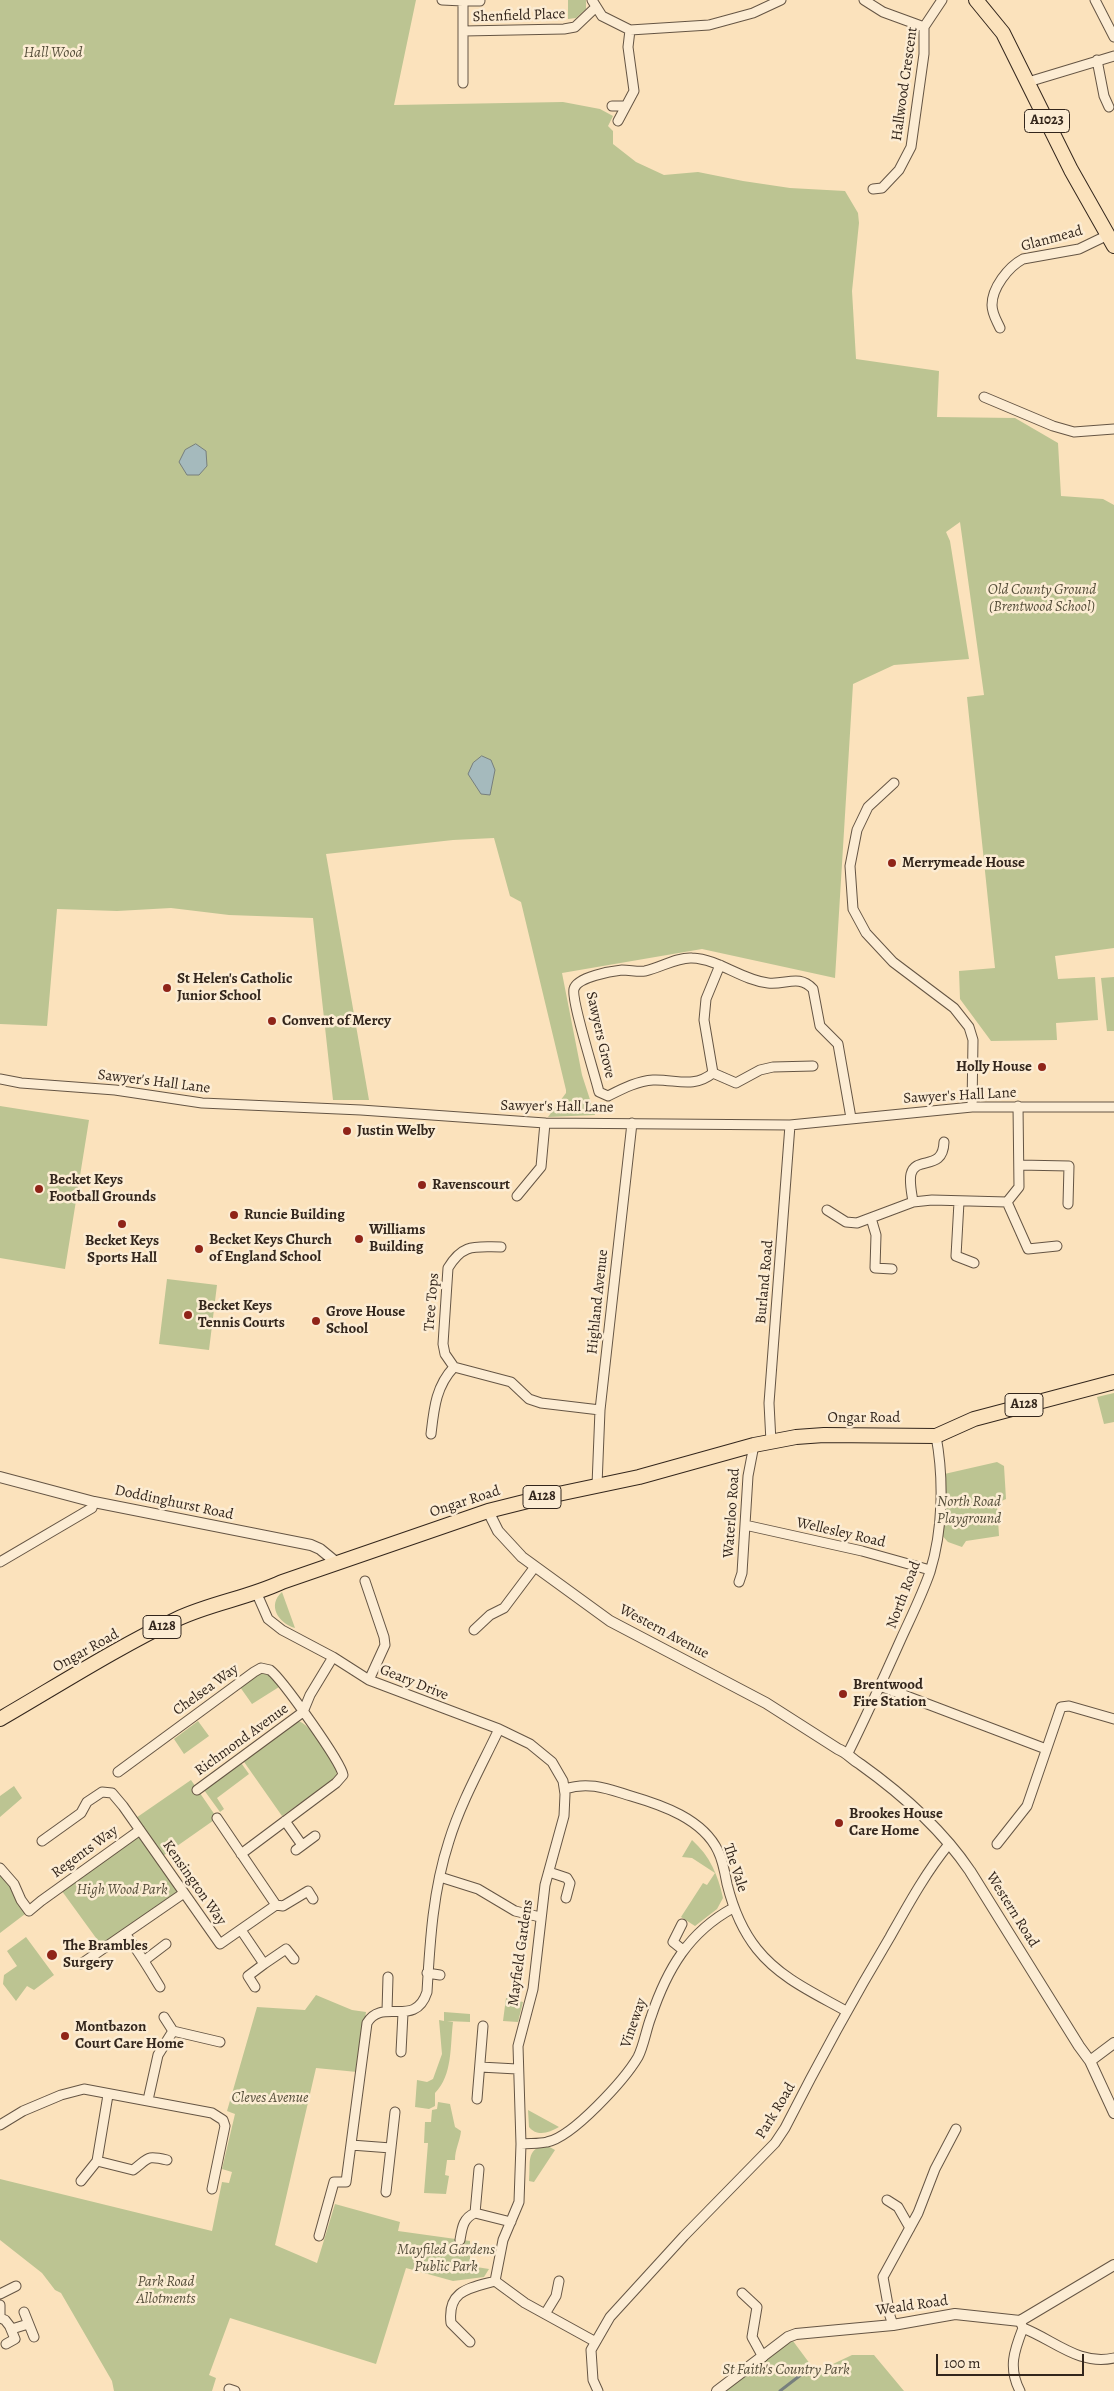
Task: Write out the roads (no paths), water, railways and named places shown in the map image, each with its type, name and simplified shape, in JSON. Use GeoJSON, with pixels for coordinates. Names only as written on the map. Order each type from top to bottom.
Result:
{"type":"FeatureCollection","features":[{"type":"Feature","properties":{"kind":"main road","name":"A1023"},"geometry":{"type":"LineString","coordinates":[[976,0],[1003,33],[1071,170],[1111,241]]}},
{"type":"Feature","properties":{"kind":"main road","name":"Ongar Road"},"geometry":{"type":"LineString","coordinates":[[0,1719],[177,1619],[215,1605],[257,1594],[282,1582],[488,1511],[684,1466],[754,1445],[771,1442],[824,1435],[936,1436],[968,1421],[1114,1382]]}},
{"type":"Feature","properties":{"kind":"street","name":"Shenfield Place"},"geometry":{"type":"LineString","coordinates":[[442,0],[463,1],[463,83]]}},
{"type":"Feature","properties":{"kind":"street"},"geometry":{"type":"LineString","coordinates":[[618,121],[634,91],[628,47],[630,30],[709,25],[754,13],[780,0]]}},
{"type":"Feature","properties":{"kind":"street"},"geometry":{"type":"LineString","coordinates":[[864,0],[883,12],[924,27]]}},
{"type":"Feature","properties":{"kind":"street","name":"Hallwood Crescent"},"geometry":{"type":"LineString","coordinates":[[873,189],[882,188],[899,170],[911,147],[924,54],[924,27],[942,0]]}},
{"type":"Feature","properties":{"kind":"street"},"geometry":{"type":"LineString","coordinates":[[1095,0],[1114,37]]}},
{"type":"Feature","properties":{"kind":"street"},"geometry":{"type":"LineString","coordinates":[[463,1],[480,1]]}},
{"type":"Feature","properties":{"kind":"street","name":"Shenfield Place"},"geometry":{"type":"LineString","coordinates":[[464,31],[564,29],[575,27],[594,4],[602,16],[630,30]]}},
{"type":"Feature","properties":{"kind":"street"},"geometry":{"type":"LineString","coordinates":[[1028,82],[1114,56]]}},
{"type":"Feature","properties":{"kind":"street"},"geometry":{"type":"LineString","coordinates":[[1097,60],[1104,96],[1109,107]]}},
{"type":"Feature","properties":{"kind":"street"},"geometry":{"type":"LineString","coordinates":[[612,106],[625,106]]}},
{"type":"Feature","properties":{"kind":"street","name":"Glanmead"},"geometry":{"type":"LineString","coordinates":[[1000,328],[993,313],[994,296],[1002,280],[1016,262],[1111,241]]}},
{"type":"Feature","properties":{"kind":"street"},"geometry":{"type":"LineString","coordinates":[[984,397],[1052,426],[1074,432],[1114,429]]}},
{"type":"Feature","properties":{"kind":"street"},"geometry":{"type":"LineString","coordinates":[[894,783],[868,807],[856,830],[850,866],[853,909],[866,933],[893,962],[954,1008],[969,1027],[973,1040],[972,1107]]}},
{"type":"Feature","properties":{"kind":"street","name":"Sawyers Grove"},"geometry":{"type":"LineString","coordinates":[[713,1073],[704,1080],[691,1083],[652,1080],[633,1084],[608,1096],[599,1092],[577,1008],[574,989],[576,985],[594,975],[624,970],[643,971],[691,958],[768,983],[799,980],[813,989],[820,1026],[838,1044],[851,1118]]}},
{"type":"Feature","properties":{"kind":"street"},"geometry":{"type":"LineString","coordinates":[[720,966],[706,999],[704,1020],[713,1073],[736,1083],[760,1070],[813,1066]]}},
{"type":"Feature","properties":{"kind":"street","name":"Sawyer's Hall Lane"},"geometry":{"type":"LineString","coordinates":[[0,1079],[21,1083],[115,1090],[202,1103],[361,1110],[545,1123],[790,1125],[972,1107],[1114,1107]]}},
{"type":"Feature","properties":{"kind":"street"},"geometry":{"type":"LineString","coordinates":[[1007,1202],[1019,1187],[1018,1106]]}},
{"type":"Feature","properties":{"kind":"street"},"geometry":{"type":"LineString","coordinates":[[517,1196],[541,1166],[545,1123]]}},
{"type":"Feature","properties":{"kind":"street","name":"Highland Avenue"},"geometry":{"type":"LineString","coordinates":[[597,1485],[600,1410],[632,1123]]}},
{"type":"Feature","properties":{"kind":"street","name":"Burland Road"},"geometry":{"type":"LineString","coordinates":[[771,1442],[769,1403],[790,1125]]}},
{"type":"Feature","properties":{"kind":"street"},"geometry":{"type":"LineString","coordinates":[[913,1202],[911,1175],[914,1169],[919,1164],[935,1162],[940,1156],[944,1142]]}},
{"type":"Feature","properties":{"kind":"street"},"geometry":{"type":"LineString","coordinates":[[1019,1165],[1069,1166],[1068,1204]]}},
{"type":"Feature","properties":{"kind":"street"},"geometry":{"type":"LineString","coordinates":[[827,1210],[846,1222],[857,1223],[913,1202],[932,1200],[1007,1202]]}},
{"type":"Feature","properties":{"kind":"street"},"geometry":{"type":"LineString","coordinates":[[959,1202],[956,1256],[974,1263]]}},
{"type":"Feature","properties":{"kind":"street"},"geometry":{"type":"LineString","coordinates":[[1007,1202],[1028,1249],[1057,1246]]}},
{"type":"Feature","properties":{"kind":"street"},"geometry":{"type":"LineString","coordinates":[[871,1218],[876,1235],[876,1268],[892,1269]]}},
{"type":"Feature","properties":{"kind":"street","name":"Tree Tops"},"geometry":{"type":"LineString","coordinates":[[454,1367],[445,1354],[443,1344],[448,1268],[454,1258],[466,1248],[501,1247]]}},
{"type":"Feature","properties":{"kind":"street"},"geometry":{"type":"LineString","coordinates":[[430,1434],[434,1404],[440,1385],[454,1367],[511,1382],[529,1399],[541,1403],[600,1410]]}},
{"type":"Feature","properties":{"kind":"street","name":"North Road"},"geometry":{"type":"LineString","coordinates":[[848,1753],[880,1686],[930,1570],[938,1531],[940,1497],[939,1456],[936,1436]]}},
{"type":"Feature","properties":{"kind":"street","name":"Waterloo Road"},"geometry":{"type":"LineString","coordinates":[[739,1582],[742,1573],[748,1476],[754,1445]]}},
{"type":"Feature","properties":{"kind":"street","name":"Doddinghurst Road"},"geometry":{"type":"LineString","coordinates":[[0,1477],[94,1502],[311,1545],[320,1549],[337,1564]]}},
{"type":"Feature","properties":{"kind":"street"},"geometry":{"type":"LineString","coordinates":[[0,1562],[92,1508],[94,1502]]}},
{"type":"Feature","properties":{"kind":"street","name":"Western Avenue"},"geometry":{"type":"LineString","coordinates":[[488,1511],[502,1537],[534,1568],[620,1628],[766,1703],[838,1749],[848,1753]]}},
{"type":"Feature","properties":{"kind":"street","name":"Wellesley Road"},"geometry":{"type":"LineString","coordinates":[[745,1525],[862,1551],[930,1570]]}},
{"type":"Feature","properties":{"kind":"street"},"geometry":{"type":"LineString","coordinates":[[474,1630],[490,1615],[504,1608],[534,1568]]}},
{"type":"Feature","properties":{"kind":"street"},"geometry":{"type":"LineString","coordinates":[[365,1581],[385,1645],[369,1680]]}},
{"type":"Feature","properties":{"kind":"street","name":"Geary Drive"},"geometry":{"type":"LineString","coordinates":[[257,1594],[262,1609],[273,1624],[333,1657],[369,1680],[499,1729],[543,1753],[558,1770],[565,1788]]}},
{"type":"Feature","properties":{"kind":"street"},"geometry":{"type":"LineString","coordinates":[[241,1854],[343,1775],[339,1763],[304,1712],[310,1695],[333,1657]]}},
{"type":"Feature","properties":{"kind":"street","name":"Chelsea Way"},"geometry":{"type":"LineString","coordinates":[[118,1772],[261,1668],[266,1668],[273,1673],[304,1712]]}},
{"type":"Feature","properties":{"kind":"street"},"geometry":{"type":"LineString","coordinates":[[880,1686],[1046,1749]]}},
{"type":"Feature","properties":{"kind":"street"},"geometry":{"type":"LineString","coordinates":[[997,1844],[1027,1806],[1060,1707],[1065,1705],[1114,1719]]}},
{"type":"Feature","properties":{"kind":"street","name":"Richmond Avenue"},"geometry":{"type":"LineString","coordinates":[[197,1790],[304,1712]]}},
{"type":"Feature","properties":{"kind":"street"},"geometry":{"type":"LineString","coordinates":[[319,2236],[334,2182],[346,2182],[367,2023],[373,2016],[387,2011],[403,2013],[420,2006],[424,2000],[427,1992],[432,1917],[443,1861],[455,1825],[499,1729]]}},
{"type":"Feature","properties":{"kind":"street","name":"Western Road"},"geometry":{"type":"LineString","coordinates":[[848,1753],[858,1763],[910,1802],[949,1844],[970,1871],[1078,2046],[1090,2061],[1114,2113]]}},
{"type":"Feature","properties":{"kind":"street","name":"The Vale"},"geometry":{"type":"LineString","coordinates":[[565,1788],[590,1784],[665,1807],[685,1818],[710,1839],[718,1851],[733,1908],[749,1938],[780,1972],[846,2011]]}},
{"type":"Feature","properties":{"kind":"street","name":"Mayfield Gardens"},"geometry":{"type":"LineString","coordinates":[[495,2281],[503,2240],[519,2202],[521,2144],[517,2068],[518,2046],[534,1980],[540,1918],[549,1872],[564,1816],[565,1788]]}},
{"type":"Feature","properties":{"kind":"street","name":"Regents Way"},"geometry":{"type":"LineString","coordinates":[[1,1871],[14,1884],[21,1900],[30,1911],[41,1900],[140,1830],[112,1793],[102,1792],[87,1802],[81,1813],[42,1841]]}},
{"type":"Feature","properties":{"kind":"street"},"geometry":{"type":"LineString","coordinates":[[217,1818],[276,1905]]}},
{"type":"Feature","properties":{"kind":"street"},"geometry":{"type":"LineString","coordinates":[[285,1821],[299,1848],[315,1836]]}},
{"type":"Feature","properties":{"kind":"street","name":"Kensington Way"},"geometry":{"type":"LineString","coordinates":[[140,1830],[220,1944],[276,1905],[283,1906],[308,1891],[313,1899]]}},
{"type":"Feature","properties":{"kind":"street","name":"Park Road"},"geometry":{"type":"LineString","coordinates":[[598,2391],[591,2364],[591,2350],[594,2341],[610,2317],[775,2143],[785,2128],[846,2011],[922,1882],[949,1844]]}},
{"type":"Feature","properties":{"kind":"street"},"geometry":{"type":"LineString","coordinates":[[549,1872],[567,1878],[570,1883],[566,1898]]}},
{"type":"Feature","properties":{"kind":"street"},"geometry":{"type":"LineString","coordinates":[[440,1877],[478,1890],[515,1911],[540,1918]]}},
{"type":"Feature","properties":{"kind":"street"},"geometry":{"type":"LineString","coordinates":[[81,1964],[126,1935],[184,1893]]}},
{"type":"Feature","properties":{"kind":"street","name":"Vineway"},"geometry":{"type":"LineString","coordinates":[[521,2144],[548,2142],[569,2130],[606,2097],[622,2079],[638,2056],[659,1993],[691,1938],[705,1926],[733,1908]]}},
{"type":"Feature","properties":{"kind":"street"},"geometry":{"type":"LineString","coordinates":[[682,1924],[673,1942],[683,1950]]}},
{"type":"Feature","properties":{"kind":"street"},"geometry":{"type":"LineString","coordinates":[[241,1930],[264,1964]]}},
{"type":"Feature","properties":{"kind":"street"},"geometry":{"type":"LineString","coordinates":[[126,1935],[145,1960],[146,1966],[160,1987]]}},
{"type":"Feature","properties":{"kind":"street"},"geometry":{"type":"LineString","coordinates":[[145,1960],[166,1944]]}},
{"type":"Feature","properties":{"kind":"street"},"geometry":{"type":"LineString","coordinates":[[255,1987],[248,1976],[264,1964],[286,1949],[294,1959]]}},
{"type":"Feature","properties":{"kind":"street"},"geometry":{"type":"LineString","coordinates":[[427,1973],[440,1975]]}},
{"type":"Feature","properties":{"kind":"street"},"geometry":{"type":"LineString","coordinates":[[387,2011],[388,1977]]}},
{"type":"Feature","properties":{"kind":"street"},"geometry":{"type":"LineString","coordinates":[[401,2052],[403,2013]]}},
{"type":"Feature","properties":{"kind":"street"},"geometry":{"type":"LineString","coordinates":[[164,2017],[172,2031],[220,2042]]}},
{"type":"Feature","properties":{"kind":"street"},"geometry":{"type":"LineString","coordinates":[[477,2099],[483,2026]]}},
{"type":"Feature","properties":{"kind":"street"},"geometry":{"type":"LineString","coordinates":[[148,2100],[158,2055],[172,2031]]}},
{"type":"Feature","properties":{"kind":"street"},"geometry":{"type":"LineString","coordinates":[[1090,2061],[1114,2043]]}},
{"type":"Feature","properties":{"kind":"street"},"geometry":{"type":"LineString","coordinates":[[480,2067],[517,2068]]}},
{"type":"Feature","properties":{"kind":"street"},"geometry":{"type":"LineString","coordinates":[[0,2125],[23,2111],[61,2095],[84,2089],[212,2113],[223,2120],[225,2126],[212,2189]]}},
{"type":"Feature","properties":{"kind":"street"},"geometry":{"type":"LineString","coordinates":[[81,2181],[97,2161],[108,2095]]}},
{"type":"Feature","properties":{"kind":"street"},"geometry":{"type":"LineString","coordinates":[[386,2192],[395,2112]]}},
{"type":"Feature","properties":{"kind":"street"},"geometry":{"type":"LineString","coordinates":[[894,2325],[890,2316],[883,2277],[910,2228],[935,2169],[956,2129]]}},
{"type":"Feature","properties":{"kind":"street"},"geometry":{"type":"LineString","coordinates":[[351,2145],[391,2148]]}},
{"type":"Feature","properties":{"kind":"street"},"geometry":{"type":"LineString","coordinates":[[97,2161],[133,2170],[143,2159],[151,2156],[167,2160]]}},
{"type":"Feature","properties":{"kind":"street"},"geometry":{"type":"LineString","coordinates":[[460,2240],[464,2222],[475,2212],[479,2169]]}},
{"type":"Feature","properties":{"kind":"street"},"geometry":{"type":"LineString","coordinates":[[887,2200],[898,2207],[910,2228]]}},
{"type":"Feature","properties":{"kind":"street"},"geometry":{"type":"LineString","coordinates":[[475,2212],[511,2222]]}},
{"type":"Feature","properties":{"kind":"street"},"geometry":{"type":"LineString","coordinates":[[1020,2391],[1014,2379],[1012,2367],[1022,2324],[1114,2265]]}},
{"type":"Feature","properties":{"kind":"street"},"geometry":{"type":"LineString","coordinates":[[470,2342],[451,2323],[452,2306],[457,2295],[463,2291],[495,2281],[525,2303],[594,2341]]}},
{"type":"Feature","properties":{"kind":"street"},"geometry":{"type":"LineString","coordinates":[[545,2314],[556,2296],[559,2281]]}},
{"type":"Feature","properties":{"kind":"street"},"geometry":{"type":"LineString","coordinates":[[0,2294],[16,2286]]}},
{"type":"Feature","properties":{"kind":"street"},"geometry":{"type":"LineString","coordinates":[[742,2293],[757,2307],[752,2337],[762,2357]]}},
{"type":"Feature","properties":{"kind":"street"},"geometry":{"type":"LineString","coordinates":[[0,2305],[0,2317],[10,2327],[15,2339],[6,2344]]}},
{"type":"Feature","properties":{"kind":"street"},"geometry":{"type":"LineString","coordinates":[[24,2312],[34,2337]]}},
{"type":"Feature","properties":{"kind":"street","name":"Weald Road"},"geometry":{"type":"LineString","coordinates":[[717,2391],[788,2337],[796,2334],[894,2325],[955,2314],[1022,2324]]}},
{"type":"Feature","properties":{"kind":"street"},"geometry":{"type":"LineString","coordinates":[[10,2327],[15,2329],[28,2324]]}},
{"type":"Feature","properties":{"kind":"street"},"geometry":{"type":"LineString","coordinates":[[1022,2324],[1070,2353],[1098,2360],[1114,2358]]}},
{"type":"Feature","properties":{"kind":"waterway"},"geometry":{"type":"LineString","coordinates":[[780,2391],[802,2374]]}},
{"type":"Feature","properties":{"kind":"place","name":"Merrymeade House"},"geometry":{"type":"Point","coordinates":[892,863]}},
{"type":"Feature","properties":{"kind":"place","name":"St Helen's Catholic Junior School"},"geometry":{"type":"Point","coordinates":[167,988]}},
{"type":"Feature","properties":{"kind":"place","name":"Convent of Mercy"},"geometry":{"type":"Point","coordinates":[272,1021]}},
{"type":"Feature","properties":{"kind":"place","name":"Holly House"},"geometry":{"type":"Point","coordinates":[1042,1067]}},
{"type":"Feature","properties":{"kind":"place","name":"Justin Welby"},"geometry":{"type":"Point","coordinates":[347,1131]}},
{"type":"Feature","properties":{"kind":"place","name":"Ravenscourt"},"geometry":{"type":"Point","coordinates":[422,1185]}},
{"type":"Feature","properties":{"kind":"place","name":"Becket Keys Football Grounds"},"geometry":{"type":"Point","coordinates":[39,1189]}},
{"type":"Feature","properties":{"kind":"place","name":"Runcie Building"},"geometry":{"type":"Point","coordinates":[234,1215]}},
{"type":"Feature","properties":{"kind":"place","name":"Becket Keys Sports Hall"},"geometry":{"type":"Point","coordinates":[122,1224]}},
{"type":"Feature","properties":{"kind":"place","name":"Williams Building"},"geometry":{"type":"Point","coordinates":[359,1239]}},
{"type":"Feature","properties":{"kind":"place","name":"Becket Keys Church of England School"},"geometry":{"type":"Point","coordinates":[199,1249]}},
{"type":"Feature","properties":{"kind":"place","name":"Becket Keys Tennis Courts"},"geometry":{"type":"Point","coordinates":[188,1315]}},
{"type":"Feature","properties":{"kind":"place","name":"Grove House School"},"geometry":{"type":"Point","coordinates":[316,1321]}},
{"type":"Feature","properties":{"kind":"place","name":"Brentwood Fire Station"},"geometry":{"type":"Point","coordinates":[843,1694]}},
{"type":"Feature","properties":{"kind":"place","name":"Brookes House Care Home"},"geometry":{"type":"Point","coordinates":[839,1823]}},
{"type":"Feature","properties":{"kind":"place","name":"The Brambles Surgery"},"geometry":{"type":"Point","coordinates":[52,1955]}},
{"type":"Feature","properties":{"kind":"place","name":"Montbazon Court Care Home"},"geometry":{"type":"Point","coordinates":[65,2036]}},
{"type":"Feature","properties":{"kind":"park label","name":"Hall Wood"},"geometry":{"type":"Point","coordinates":[53,53]}},
{"type":"Feature","properties":{"kind":"park label","name":"Old County Ground (Brentwood School)"},"geometry":{"type":"Point","coordinates":[1042,598]}},
{"type":"Feature","properties":{"kind":"park label","name":"North Road Playground"},"geometry":{"type":"Point","coordinates":[969,1510]}},
{"type":"Feature","properties":{"kind":"park label","name":"High Wood Park"},"geometry":{"type":"Point","coordinates":[122,1890]}},
{"type":"Feature","properties":{"kind":"park label","name":"Cleves Avenue"},"geometry":{"type":"Point","coordinates":[270,2098]}},
{"type":"Feature","properties":{"kind":"park label","name":"Mayfiled Gardens Public Park"},"geometry":{"type":"Point","coordinates":[446,2258]}},
{"type":"Feature","properties":{"kind":"park label","name":"Park Road Allotments"},"geometry":{"type":"Point","coordinates":[166,2290]}},
{"type":"Feature","properties":{"kind":"park label","name":"St Faith's Country Park"},"geometry":{"type":"Point","coordinates":[786,2370]}}]}
